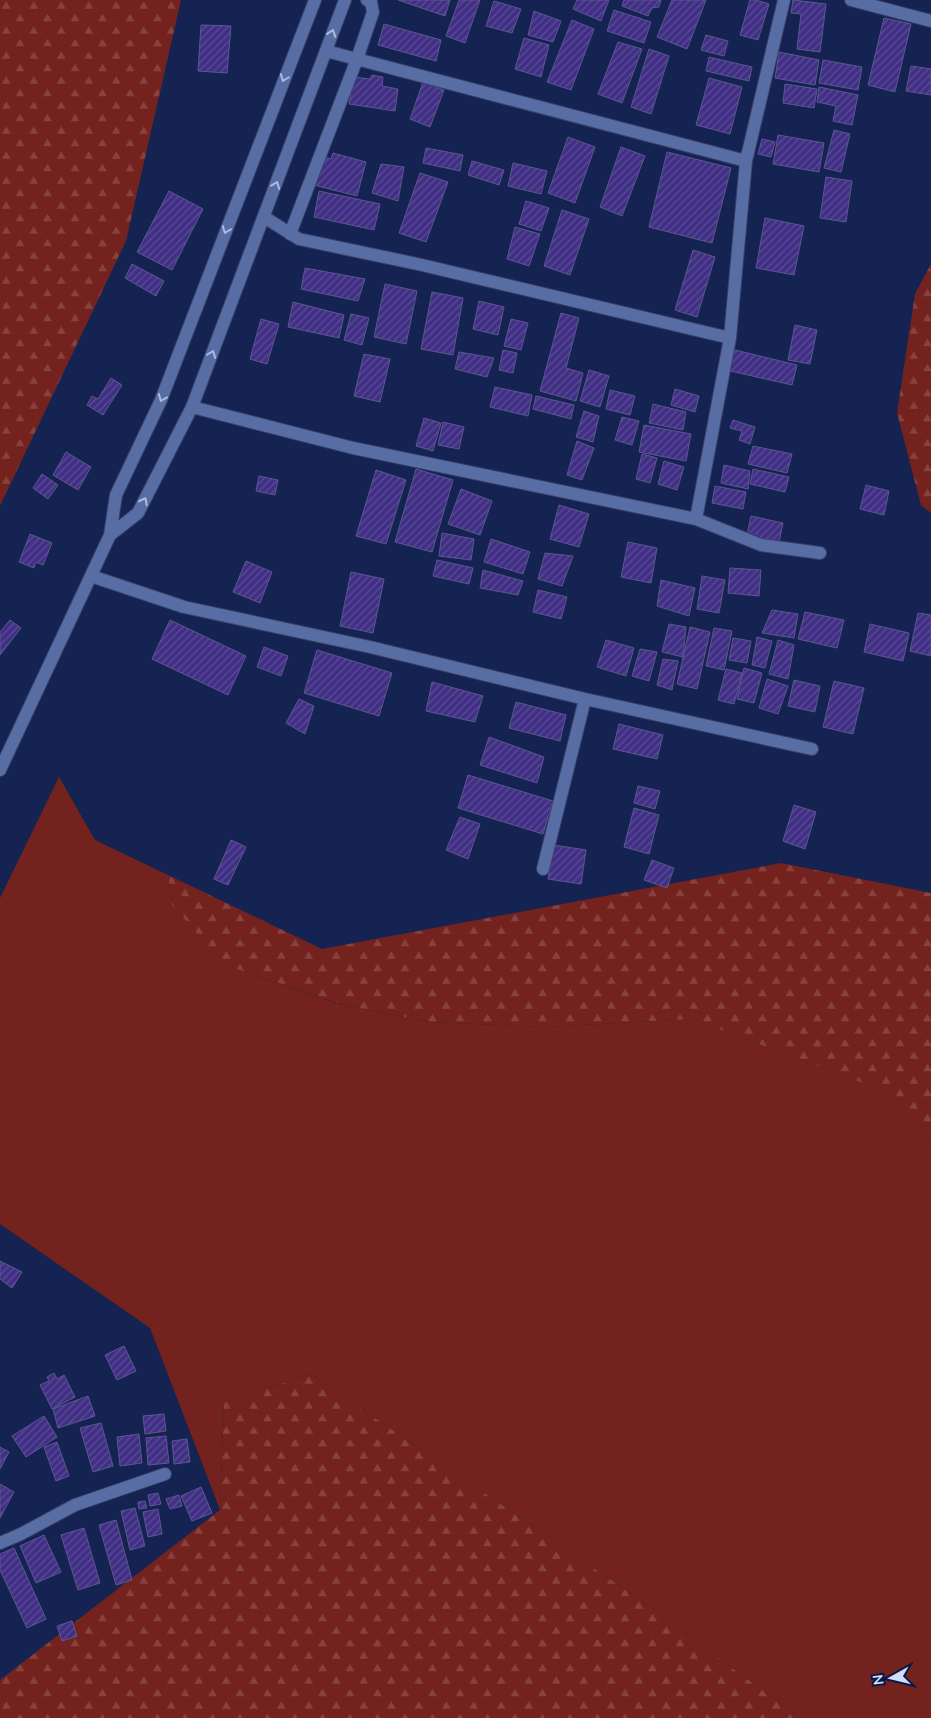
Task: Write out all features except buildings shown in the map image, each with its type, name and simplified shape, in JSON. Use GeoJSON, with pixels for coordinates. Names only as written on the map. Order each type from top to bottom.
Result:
{"type":"FeatureCollection","features":[{"type":"Feature","properties":{"kind":"street"},"geometry":{"type":"LineString","coordinates":[[0,770],[110,535],[116,495],[161,400],[315,0]]}},
{"type":"Feature","properties":{"kind":"street"},"geometry":{"type":"LineString","coordinates":[[110,535],[138,513],[192,407],[345,0]]}},
{"type":"Feature","properties":{"kind":"street"},"geometry":{"type":"LineString","coordinates":[[290,234],[373,12],[371,2],[367,0]]}},
{"type":"Feature","properties":{"kind":"street"},"geometry":{"type":"LineString","coordinates":[[696,520],[730,338],[746,160],[784,0]]}},
{"type":"Feature","properties":{"kind":"street"},"geometry":{"type":"LineString","coordinates":[[851,0],[931,22]]}},
{"type":"Feature","properties":{"kind":"street"},"geometry":{"type":"LineString","coordinates":[[326,51],[746,160]]}},
{"type":"Feature","properties":{"kind":"street"},"geometry":{"type":"LineString","coordinates":[[264,217],[299,239],[422,265],[730,338]]}},
{"type":"Feature","properties":{"kind":"street"},"geometry":{"type":"LineString","coordinates":[[192,407],[353,448],[696,520],[761,545],[820,553]]}},
{"type":"Feature","properties":{"kind":"street"},"geometry":{"type":"LineString","coordinates":[[90,576],[184,607],[370,647],[585,699],[812,749]]}},
{"type":"Feature","properties":{"kind":"street"},"geometry":{"type":"LineString","coordinates":[[543,869],[585,699]]}},
{"type":"Feature","properties":{"kind":"street"},"geometry":{"type":"LineString","coordinates":[[0,1543],[22,1534],[75,1505],[165,1474]]}},
{"type":"Feature","properties":{"kind":"green space"},"geometry":{"type":"Polygon","coordinates":[[[0,0],[181,0],[126,241],[0,506],[0,0]]]}},
{"type":"Feature","properties":{"kind":"green space"},"geometry":{"type":"Polygon","coordinates":[[[931,264],[931,513],[921,505],[897,413],[915,294],[931,264]]]}},
{"type":"Feature","properties":{"kind":"green space"},"geometry":{"type":"Polygon","coordinates":[[[59,777],[95,840],[168,875],[172,905],[226,965],[342,1005],[431,1022],[544,1027],[692,1019],[868,1085],[931,1141],[931,1718],[800,1718],[639,1599],[311,1374],[224,1402],[220,1510],[150,1328],[0,1224],[0,898],[59,777]]]}},
{"type":"Feature","properties":{"kind":"green space"},"geometry":{"type":"Polygon","coordinates":[[[781,863],[931,893],[931,1141],[868,1085],[692,1019],[544,1027],[431,1022],[343,1005],[225,965],[172,905],[168,875],[322,949],[781,863]]]}},
{"type":"Feature","properties":{"kind":"green space"},"geometry":{"type":"Polygon","coordinates":[[[311,1374],[639,1599],[800,1718],[0,1718],[0,1680],[220,1510],[224,1402],[311,1374]]]}}]}
